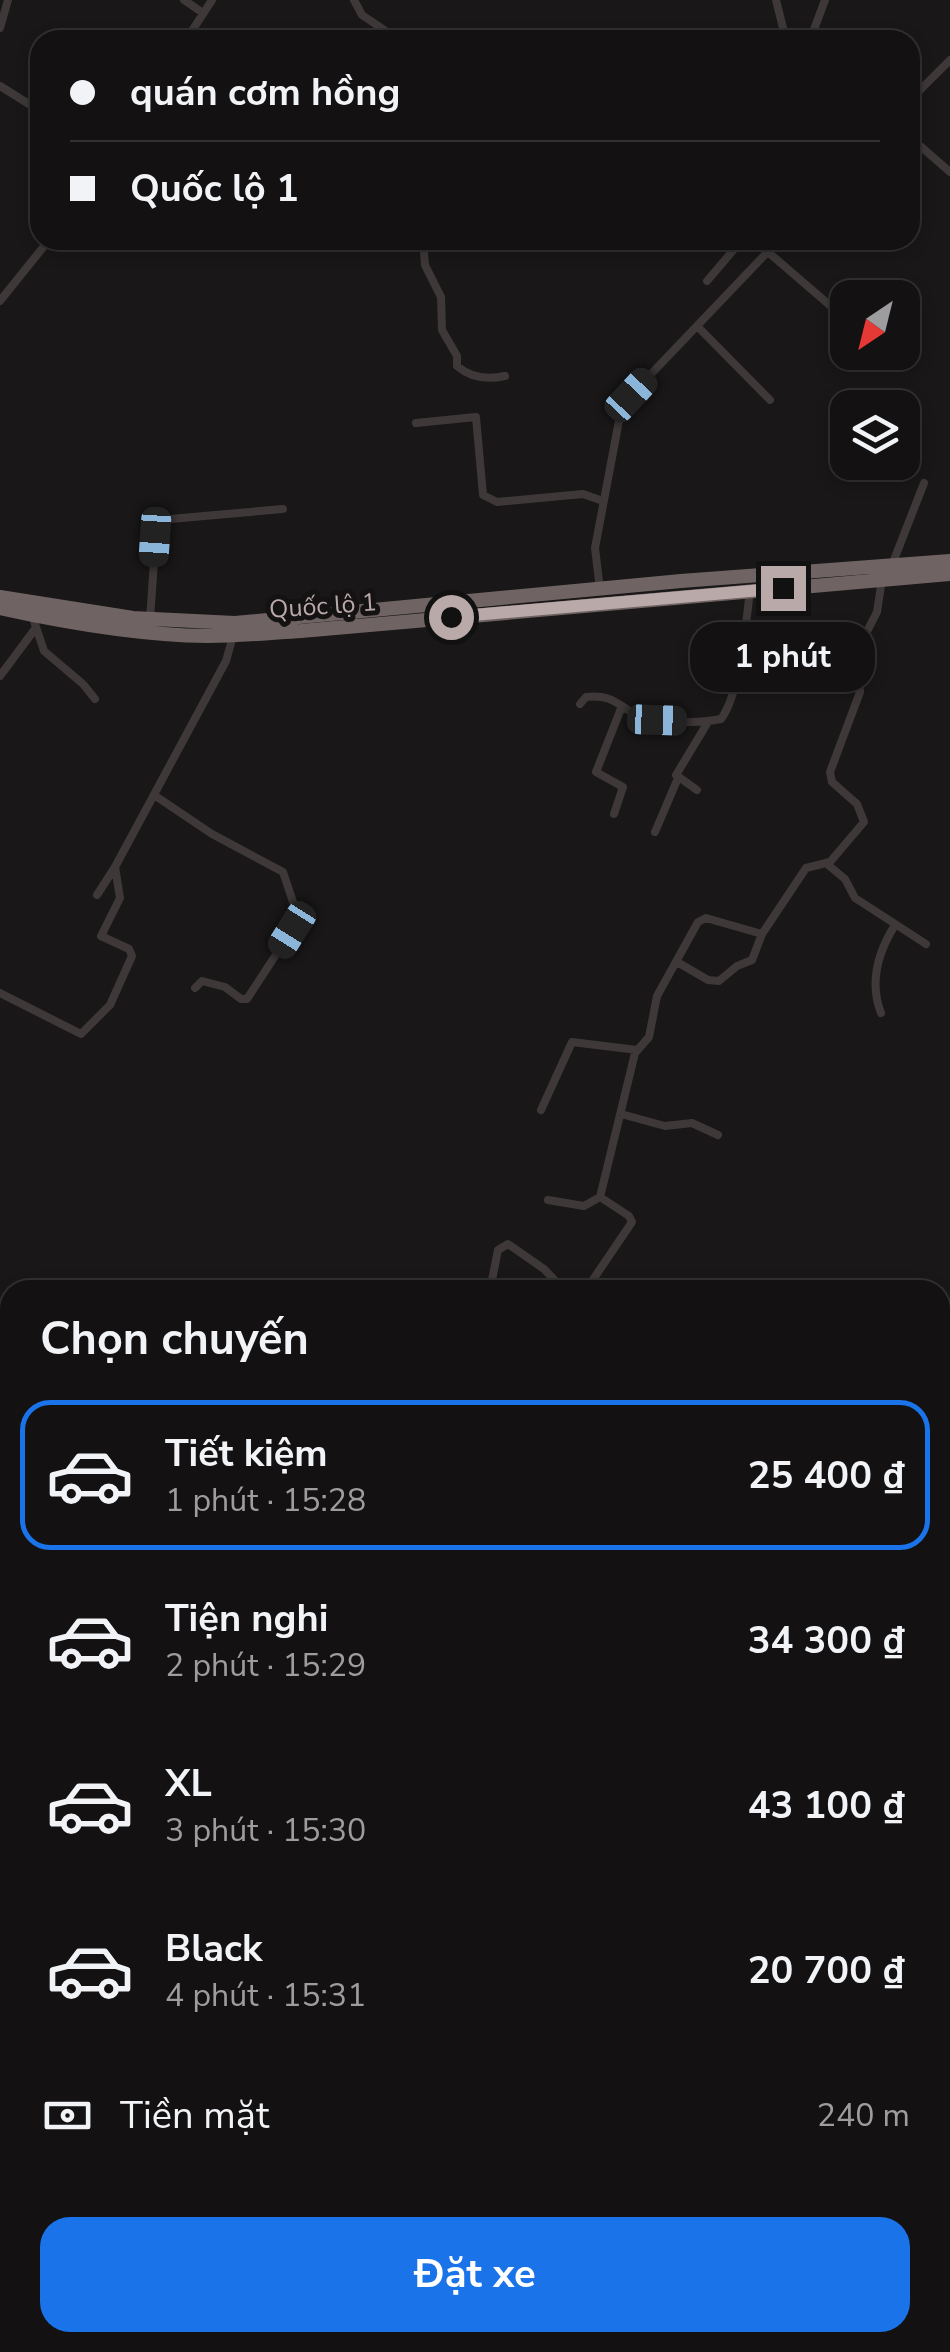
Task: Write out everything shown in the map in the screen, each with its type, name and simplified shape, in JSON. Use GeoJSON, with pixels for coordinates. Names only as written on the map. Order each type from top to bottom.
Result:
{"type":"FeatureCollection","features":[{"type":"Feature","properties":{"kind":"highway","name":"Quốc lộ 1"},"geometry":{"type":"LineString","coordinates":[[0,608],[33,622],[233,634],[319,630],[892,565],[948,565]]}},
{"type":"Feature","properties":{"kind":"highway","name":"Quốc lộ 1"},"geometry":{"type":"LineString","coordinates":[[0,596],[150,619],[208,623],[276,621],[600,596],[882,580],[948,565]]}},
{"type":"Feature","properties":{"kind":"street"},"geometry":{"type":"LineString","coordinates":[[0,28],[8,0]]}},
{"type":"Feature","properties":{"kind":"street"},"geometry":{"type":"LineString","coordinates":[[184,0],[204,14]]}},
{"type":"Feature","properties":{"kind":"street"},"geometry":{"type":"LineString","coordinates":[[193,30],[212,0]]}},
{"type":"Feature","properties":{"kind":"street"},"geometry":{"type":"LineString","coordinates":[[354,0],[362,15],[384,30]]}},
{"type":"Feature","properties":{"kind":"street"},"geometry":{"type":"LineString","coordinates":[[776,0],[784,30]]}},
{"type":"Feature","properties":{"kind":"street"},"geometry":{"type":"LineString","coordinates":[[814,30],[825,0]]}},
{"type":"Feature","properties":{"kind":"street"},"geometry":{"type":"LineString","coordinates":[[920,90],[950,60]]}},
{"type":"Feature","properties":{"kind":"street"},"geometry":{"type":"LineString","coordinates":[[0,86],[30,105]]}},
{"type":"Feature","properties":{"kind":"street"},"geometry":{"type":"LineString","coordinates":[[920,146],[950,172]]}},
{"type":"Feature","properties":{"kind":"street"},"geometry":{"type":"LineString","coordinates":[[0,302],[41,250]]}},
{"type":"Feature","properties":{"kind":"street"},"geometry":{"type":"LineString","coordinates":[[423,250],[425,265],[441,297],[442,330],[457,366],[489,380],[504,376]]}},
{"type":"Feature","properties":{"kind":"street"},"geometry":{"type":"LineString","coordinates":[[707,281],[733,250]]}},
{"type":"Feature","properties":{"kind":"street"},"geometry":{"type":"LineString","coordinates":[[600,596],[595,556],[602,500],[621,410],[631,395],[768,252],[830,306]]}},
{"type":"Feature","properties":{"kind":"street"},"geometry":{"type":"LineString","coordinates":[[697,326],[770,400]]}},
{"type":"Feature","properties":{"kind":"street"},"geometry":{"type":"LineString","coordinates":[[416,423],[476,417],[483,495],[487,500],[583,494],[602,500]]}},
{"type":"Feature","properties":{"kind":"street"},"geometry":{"type":"LineString","coordinates":[[892,565],[924,483]]}},
{"type":"Feature","properties":{"kind":"street"},"geometry":{"type":"LineString","coordinates":[[150,619],[160,520],[282,509]]}},
{"type":"Feature","properties":{"kind":"street"},"geometry":{"type":"LineString","coordinates":[[948,565],[950,546]]}},
{"type":"Feature","properties":{"kind":"street"},"geometry":{"type":"LineString","coordinates":[[676,962],[708,980],[719,981],[752,960],[762,934],[804,870],[827,864],[864,822],[857,804],[832,782],[830,772],[860,692],[856,653],[877,612],[882,580]]}},
{"type":"Feature","properties":{"kind":"street"},"geometry":{"type":"LineString","coordinates":[[580,704],[589,696],[606,696],[649,719],[721,719],[745,633],[750,590]]}},
{"type":"Feature","properties":{"kind":"street"},"geometry":{"type":"LineString","coordinates":[[0,676],[33,622]]}},
{"type":"Feature","properties":{"kind":"street"},"geometry":{"type":"LineString","coordinates":[[33,622],[44,651],[95,699]]}},
{"type":"Feature","properties":{"kind":"street"},"geometry":{"type":"LineString","coordinates":[[97,895],[226,661],[233,634]]}},
{"type":"Feature","properties":{"kind":"street"},"geometry":{"type":"LineString","coordinates":[[614,814],[623,787],[596,772],[622,706]]}},
{"type":"Feature","properties":{"kind":"street"},"geometry":{"type":"LineString","coordinates":[[655,832],[682,762],[708,722]]}},
{"type":"Feature","properties":{"kind":"street"},"geometry":{"type":"LineString","coordinates":[[678,778],[698,790]]}},
{"type":"Feature","properties":{"kind":"street"},"geometry":{"type":"LineString","coordinates":[[154,795],[212,834],[283,872],[297,914],[296,924],[247,999],[226,987],[202,981],[195,988]]}},
{"type":"Feature","properties":{"kind":"street"},"geometry":{"type":"LineString","coordinates":[[827,864],[845,879],[854,898],[926,944]]}},
{"type":"Feature","properties":{"kind":"street"},"geometry":{"type":"LineString","coordinates":[[0,993],[81,1034],[105,1012],[132,956],[101,936],[120,898],[115,867]]}},
{"type":"Feature","properties":{"kind":"street"},"geometry":{"type":"LineString","coordinates":[[548,1200],[584,1206],[600,1197],[637,1050],[649,1037],[657,996],[704,918],[762,934]]}},
{"type":"Feature","properties":{"kind":"street"},"geometry":{"type":"LineString","coordinates":[[881,1013],[875,996],[880,951],[895,925]]}},
{"type":"Feature","properties":{"kind":"street"},"geometry":{"type":"LineString","coordinates":[[541,1110],[572,1042],[637,1050]]}},
{"type":"Feature","properties":{"kind":"street"},"geometry":{"type":"LineString","coordinates":[[621,1114],[665,1126],[692,1123],[718,1135]]}},
{"type":"Feature","properties":{"kind":"street"},"geometry":{"type":"LineString","coordinates":[[593,1280],[632,1222],[600,1197]]}},
{"type":"Feature","properties":{"kind":"street"},"geometry":{"type":"LineString","coordinates":[[492,1280],[498,1250],[508,1244],[554,1280]]}},
{"type":"Feature","properties":{"kind":"route"},"geometry":{"type":"LineString","coordinates":[[451,617],[783,588]]}}]}
